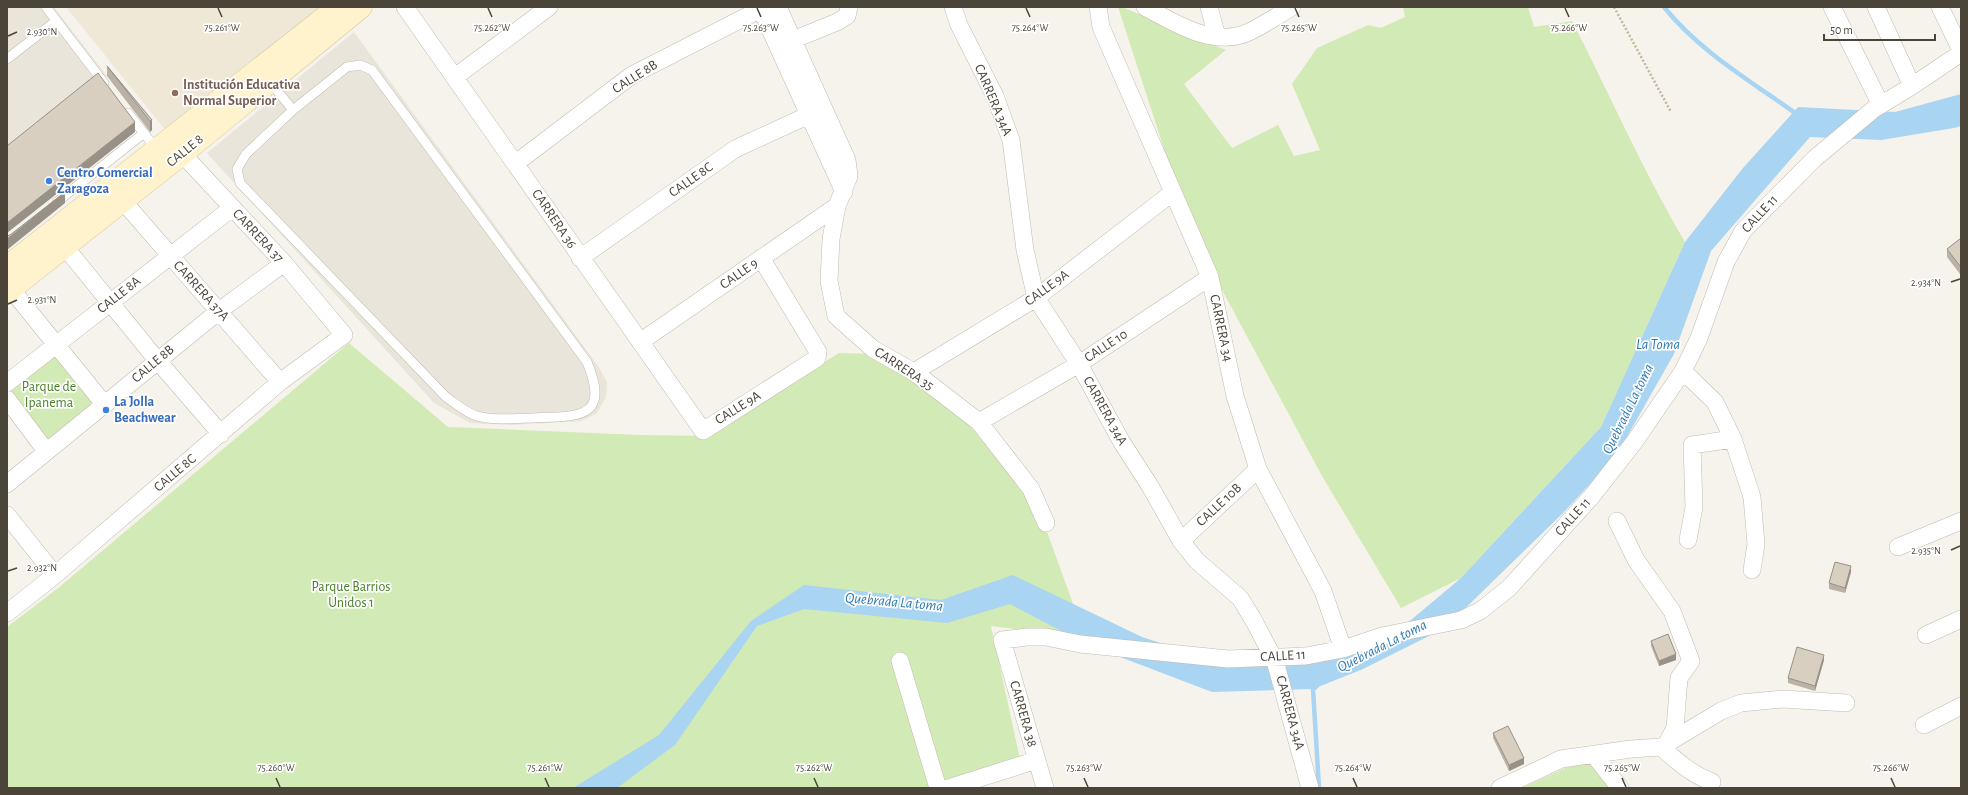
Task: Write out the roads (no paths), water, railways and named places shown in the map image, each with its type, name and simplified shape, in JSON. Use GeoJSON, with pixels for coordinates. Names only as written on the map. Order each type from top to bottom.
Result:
{"type":"FeatureCollection","features":[{"type":"Feature","properties":{"kind":"main road","name":"CALLE 8"},"geometry":{"type":"LineString","coordinates":[[264,76],[338,7]]}},
{"type":"Feature","properties":{"kind":"main road","name":"CALLE 8"},"geometry":{"type":"LineString","coordinates":[[7,268],[170,148],[264,76],[361,7]]}},
{"type":"Feature","properties":{"kind":"main road","name":"CALLE 8"},"geometry":{"type":"LineString","coordinates":[[9,291],[122,201],[170,148]]}},
{"type":"Feature","properties":{"kind":"street","name":"CARRERA 36"},"geometry":{"type":"LineString","coordinates":[[405,7],[703,431]]}},
{"type":"Feature","properties":{"kind":"street"},"geometry":{"type":"LineString","coordinates":[[455,77],[550,7]]}},
{"type":"Feature","properties":{"kind":"street","name":"CARRERA 35"},"geometry":{"type":"LineString","coordinates":[[766,7],[847,160],[849,176],[840,199],[830,239],[829,281],[836,316],[873,349],[914,372],[978,422],[1031,489],[1046,522]]}},
{"type":"Feature","properties":{"kind":"street","name":"CALLE 8B"},"geometry":{"type":"LineString","coordinates":[[516,163],[632,75],[766,7]]}},
{"type":"Feature","properties":{"kind":"street","name":"CARRERA 34A"},"geometry":{"type":"LineString","coordinates":[[954,7],[959,25],[995,96],[1010,140],[1025,250],[1036,298],[1079,364],[1121,441],[1150,486],[1181,540],[1197,561],[1240,598],[1274,659],[1288,702],[1310,788]]}},
{"type":"Feature","properties":{"kind":"street","name":"CARRERA 34"},"geometry":{"type":"LineString","coordinates":[[1098,7],[1101,27],[1210,278],[1236,396],[1258,469],[1323,591],[1343,649]]}},
{"type":"Feature","properties":{"kind":"street"},"geometry":{"type":"LineString","coordinates":[[1146,7],[1184,28],[1217,37],[1231,37],[1248,32],[1292,7]]}},
{"type":"Feature","properties":{"kind":"street"},"geometry":{"type":"LineString","coordinates":[[1209,7],[1217,37]]}},
{"type":"Feature","properties":{"kind":"street"},"geometry":{"type":"LineString","coordinates":[[1832,7],[1878,107]]}},
{"type":"Feature","properties":{"kind":"street"},"geometry":{"type":"LineString","coordinates":[[1876,7],[1912,86]]}},
{"type":"Feature","properties":{"kind":"street"},"geometry":{"type":"LineString","coordinates":[[1940,7],[1961,52]]}},
{"type":"Feature","properties":{"kind":"street"},"geometry":{"type":"LineString","coordinates":[[785,44],[837,22],[848,11]]}},
{"type":"Feature","properties":{"kind":"street","name":"CARRERA 35"},"geometry":{"type":"LineString","coordinates":[[785,44],[840,199]]}},
{"type":"Feature","properties":{"kind":"street","name":"CALLE 11"},"geometry":{"type":"LineString","coordinates":[[1002,640],[1027,637],[1046,637],[1080,644],[1228,659],[1274,659],[1306,656],[1343,649],[1382,636],[1461,620],[1480,611],[1509,588],[1592,496],[1636,441],[1683,371],[1699,338],[1726,262],[1743,231],[1830,145],[1878,107],[1912,86],[1961,52]]}},
{"type":"Feature","properties":{"kind":"street","name":"CALLE 8C"},"geometry":{"type":"LineString","coordinates":[[580,258],[735,149],[809,115]]}},
{"type":"Feature","properties":{"kind":"street","name":"CARRERA 37"},"geometry":{"type":"LineString","coordinates":[[170,148],[232,208],[284,263],[344,335]]}},
{"type":"Feature","properties":{"kind":"street","name":"CALLE 9A"},"geometry":{"type":"LineString","coordinates":[[914,372],[1036,298],[1172,193]]}},
{"type":"Feature","properties":{"kind":"street","name":"CALLE 9"},"geometry":{"type":"LineString","coordinates":[[640,342],[761,258],[840,199]]}},
{"type":"Feature","properties":{"kind":"street","name":"CARRERA 37A"},"geometry":{"type":"LineString","coordinates":[[122,201],[280,382]]}},
{"type":"Feature","properties":{"kind":"street","name":"CALLE 8A"},"geometry":{"type":"LineString","coordinates":[[7,383],[232,208]]}},
{"type":"Feature","properties":{"kind":"street"},"geometry":{"type":"LineString","coordinates":[[65,247],[157,360],[221,434]]}},
{"type":"Feature","properties":{"kind":"street","name":"CALLE 9A"},"geometry":{"type":"LineString","coordinates":[[703,431],[817,358],[818,352],[761,258]]}},
{"type":"Feature","properties":{"kind":"street","name":"CALLE 8B"},"geometry":{"type":"LineString","coordinates":[[7,484],[157,360],[219,311],[284,263]]}},
{"type":"Feature","properties":{"kind":"street","name":"CALLE 10"},"geometry":{"type":"LineString","coordinates":[[978,422],[1079,364],[1210,278]]}},
{"type":"Feature","properties":{"kind":"street"},"geometry":{"type":"LineString","coordinates":[[9,291],[56,345],[104,405]]}},
{"type":"Feature","properties":{"kind":"street","name":"CALLE 8C"},"geometry":{"type":"LineString","coordinates":[[7,612],[55,575],[280,382],[344,335]]}},
{"type":"Feature","properties":{"kind":"street"},"geometry":{"type":"LineString","coordinates":[[1683,371],[1715,402],[1733,439],[1752,497],[1756,544],[1752,570]]}},
{"type":"Feature","properties":{"kind":"street"},"geometry":{"type":"LineString","coordinates":[[7,399],[46,451]]}},
{"type":"Feature","properties":{"kind":"street"},"geometry":{"type":"LineString","coordinates":[[1688,540],[1694,506],[1692,446],[1733,439]]}},
{"type":"Feature","properties":{"kind":"street","name":"CALLE 10B"},"geometry":{"type":"LineString","coordinates":[[1181,540],[1258,469]]}},
{"type":"Feature","properties":{"kind":"street"},"geometry":{"type":"LineString","coordinates":[[7,515],[55,575]]}},
{"type":"Feature","properties":{"kind":"street"},"geometry":{"type":"LineString","coordinates":[[1617,521],[1636,560],[1672,611],[1691,661],[1679,678],[1675,728],[1664,745]]}},
{"type":"Feature","properties":{"kind":"street"},"geometry":{"type":"LineString","coordinates":[[1898,547],[1961,521]]}},
{"type":"Feature","properties":{"kind":"street"},"geometry":{"type":"LineString","coordinates":[[1926,635],[1961,619]]}},
{"type":"Feature","properties":{"kind":"street","name":"CARRERA 38"},"geometry":{"type":"LineString","coordinates":[[1002,640],[1045,788]]}},
{"type":"Feature","properties":{"kind":"street"},"geometry":{"type":"LineString","coordinates":[[900,662],[938,788]]}},
{"type":"Feature","properties":{"kind":"street"},"geometry":{"type":"LineString","coordinates":[[1500,788],[1561,759],[1631,748],[1664,745],[1721,711],[1741,703],[1783,699],[1846,703]]}},
{"type":"Feature","properties":{"kind":"street"},"geometry":{"type":"LineString","coordinates":[[1924,725],[1961,706]]}},
{"type":"Feature","properties":{"kind":"street"},"geometry":{"type":"LineString","coordinates":[[1664,745],[1684,768],[1696,776],[1712,782]]}},
{"type":"Feature","properties":{"kind":"street"},"geometry":{"type":"LineString","coordinates":[[1594,755],[1620,788]]}},
{"type":"Feature","properties":{"kind":"street"},"geometry":{"type":"LineString","coordinates":[[948,788],[1037,760]]}},
{"type":"Feature","properties":{"kind":"lane"},"geometry":{"type":"LineString","coordinates":[[46,7],[110,89]]}},
{"type":"Feature","properties":{"kind":"lane"},"geometry":{"type":"LineString","coordinates":[[7,59],[56,21]]}},
{"type":"Feature","properties":{"kind":"lane"},"geometry":{"type":"LineString","coordinates":[[360,65],[372,70],[587,362],[595,380],[597,395],[590,408],[575,416],[502,419],[477,416],[446,397],[240,183],[237,169],[246,154],[294,110],[347,67],[360,65]]}},
{"type":"Feature","properties":{"kind":"lane"},"geometry":{"type":"LineString","coordinates":[[264,76],[294,110]]}},
{"type":"Feature","properties":{"kind":"lane"},"geometry":{"type":"LineString","coordinates":[[124,108],[144,133],[170,148]]}},
{"type":"Feature","properties":{"kind":"lane"},"geometry":{"type":"LineString","coordinates":[[50,207],[144,133]]}},
{"type":"Feature","properties":{"kind":"water","name":"La Toma"},"geometry":{"type":"Polygon","coordinates":[[[1961,94],[1961,126],[1954,128],[1881,140],[1810,137],[1711,251],[1674,354],[1616,456],[1562,514],[1445,628],[1363,669],[1313,689],[1212,692],[1086,644],[1010,604],[947,623],[804,609],[757,626],[675,745],[617,788],[573,788],[659,735],[751,621],[804,585],[941,600],[1013,575],[1142,637],[1235,667],[1350,656],[1411,620],[1461,578],[1601,427],[1685,242],[1743,168],[1798,107],[1895,112],[1961,94]]]}},
{"type":"Feature","properties":{"kind":"waterway"},"geometry":{"type":"LineString","coordinates":[[1664,7],[1693,38],[1710,52],[1798,115]]}},
{"type":"Feature","properties":{"kind":"waterway"},"geometry":{"type":"LineString","coordinates":[[1317,686],[1313,689],[1319,788]]}},
{"type":"Feature","properties":{"kind":"place","name":"Institución Educativa Normal Superior"},"geometry":{"type":"Point","coordinates":[175,93]}},
{"type":"Feature","properties":{"kind":"place","name":"Centro Comercial Zaragoza"},"geometry":{"type":"Point","coordinates":[49,181]}},
{"type":"Feature","properties":{"kind":"place","name":"La Jolla Beachwear"},"geometry":{"type":"Point","coordinates":[106,410]}},
{"type":"Feature","properties":{"kind":"park label","name":"Parque de Ipanema"},"geometry":{"type":"Point","coordinates":[49,396]}},
{"type":"Feature","properties":{"kind":"park label","name":"Parque Barrios Unidos 1"},"geometry":{"type":"Point","coordinates":[351,596]}},
{"type":"Feature","properties":{"kind":"water label","name":"Quebrada La toma"},"geometry":{"type":"Point","coordinates":[1628,409]}},
{"type":"Feature","properties":{"kind":"water label","name":"Quebrada La toma"},"geometry":{"type":"Point","coordinates":[894,602]}},
{"type":"Feature","properties":{"kind":"water label","name":"Quebrada La toma"},"geometry":{"type":"Point","coordinates":[1382,646]}}]}
